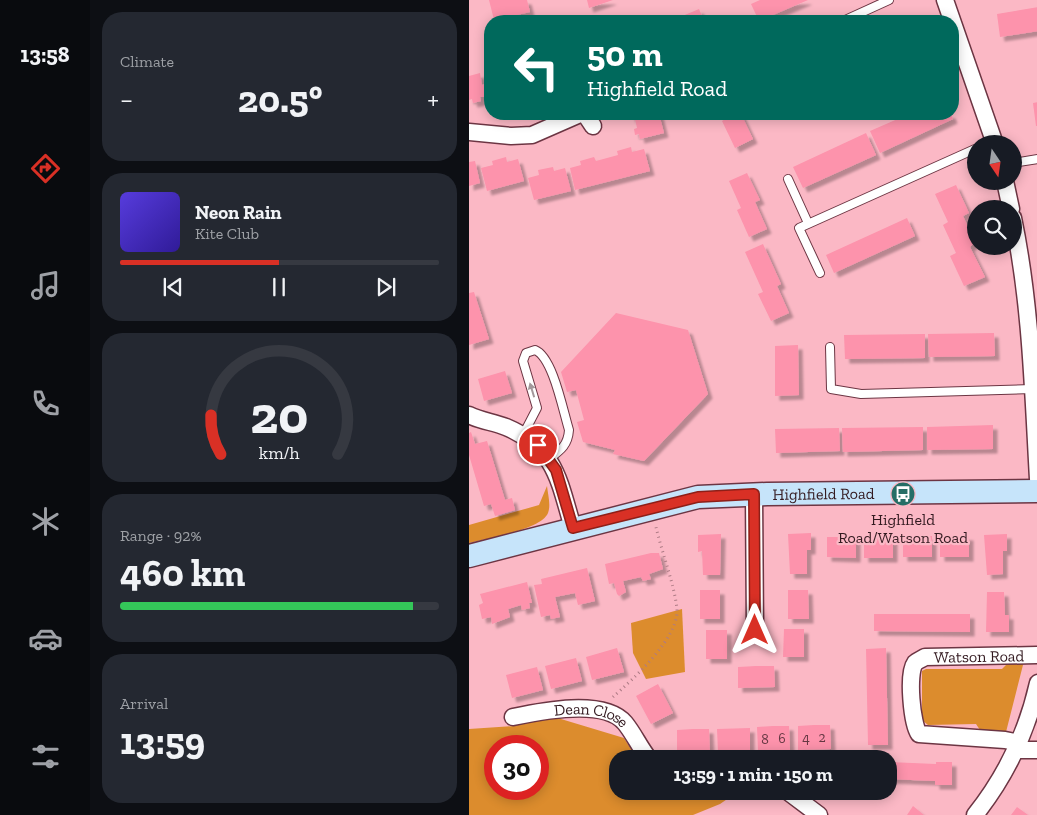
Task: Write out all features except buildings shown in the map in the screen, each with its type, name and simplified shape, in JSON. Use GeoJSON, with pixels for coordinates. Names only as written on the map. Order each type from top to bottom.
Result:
{"type":"FeatureCollection","features":[{"type":"Feature","properties":{"kind":"street"},"geometry":{"type":"LineString","coordinates":[[949,1],[953,15]]}},
{"type":"Feature","properties":{"kind":"street"},"geometry":{"type":"LineString","coordinates":[[959,34],[990,135]]}},
{"type":"Feature","properties":{"kind":"street"},"geometry":{"type":"LineString","coordinates":[[469,132],[511,136],[532,134],[566,120]]}},
{"type":"Feature","properties":{"kind":"street"},"geometry":{"type":"LineString","coordinates":[[1020,255],[1032,316],[1032,389],[1037,479]]}},
{"type":"Feature","properties":{"kind":"street"},"geometry":{"type":"LineString","coordinates":[[469,415],[523,435],[538,445],[556,470],[573,528]]}},
{"type":"Feature","properties":{"kind":"street","name":"Highfield Road"},"geometry":{"type":"LineString","coordinates":[[469,556],[698,497],[754,494],[1037,491]]}},
{"type":"Feature","properties":{"kind":"street"},"geometry":{"type":"LineString","coordinates":[[754,494],[755,630]]}},
{"type":"Feature","properties":{"kind":"street","name":"Watson Road"},"geometry":{"type":"LineString","coordinates":[[1037,655],[925,657],[915,662],[911,672],[914,726],[919,734],[1005,740],[1017,747],[1037,750]]}},
{"type":"Feature","properties":{"kind":"street","name":"Watson Road"},"geometry":{"type":"LineString","coordinates":[[975,815],[1000,779],[1017,747],[1033,704],[1037,683]]}},
{"type":"Feature","properties":{"kind":"street","name":"Dean Close"},"geometry":{"type":"LineString","coordinates":[[513,717],[551,709],[600,710],[614,714],[625,722],[643,750]]}},
{"type":"Feature","properties":{"kind":"street"},"geometry":{"type":"LineString","coordinates":[[799,800],[819,815]]}},
{"type":"Feature","properties":{"kind":"lane"},"geometry":{"type":"LineString","coordinates":[[856,15],[889,0]]}},
{"type":"Feature","properties":{"kind":"lane"},"geometry":{"type":"LineString","coordinates":[[820,273],[799,228],[967,152]]}},
{"type":"Feature","properties":{"kind":"lane"},"geometry":{"type":"LineString","coordinates":[[1022,162],[1037,159]]}},
{"type":"Feature","properties":{"kind":"lane"},"geometry":{"type":"LineString","coordinates":[[788,179],[808,223]]}},
{"type":"Feature","properties":{"kind":"lane"},"geometry":{"type":"LineString","coordinates":[[830,347],[831,389],[861,394],[1032,389]]}},
{"type":"Feature","properties":{"kind":"lane"},"geometry":{"type":"LineString","coordinates":[[523,435],[537,408],[523,361],[526,353],[535,350],[541,352],[548,362],[569,430],[568,441],[565,447],[549,459]]}},
{"type":"Feature","properties":{"kind":"path"},"geometry":{"type":"LineString","coordinates":[[600,710],[642,672],[675,624],[677,610],[651,508]]}},
{"type":"Feature","properties":{"kind":"shaded area"},"geometry":{"type":"Polygon","coordinates":[[[547,486],[549,507],[548,513],[543,519],[524,529],[469,543],[469,525],[539,505],[547,486]]]}},
{"type":"Feature","properties":{"kind":"shaded area"},"geometry":{"type":"Polygon","coordinates":[[[682,609],[685,672],[646,679],[633,653],[631,623],[682,609]]]}},
{"type":"Feature","properties":{"kind":"shaded area"},"geometry":{"type":"Polygon","coordinates":[[[1010,661],[1024,661],[1006,732],[982,733],[976,724],[928,725],[922,720],[922,671],[926,669],[1002,669],[1010,661]]]}},
{"type":"Feature","properties":{"kind":"shaded area"},"geometry":{"type":"Polygon","coordinates":[[[551,716],[624,738],[631,750],[609,750],[609,800],[726,800],[693,815],[469,815],[469,729],[514,726],[551,716]]]}},
{"type":"Feature","properties":{"kind":"place","name":"Highfield Road/Watson Road"},"geometry":{"type":"Point","coordinates":[903,494]}},
{"type":"Feature","properties":{"kind":"route"},"geometry":{"type":"LineString","coordinates":[[538,445],[556,470],[573,528],[698,497],[754,494],[755,630]]}}]}
